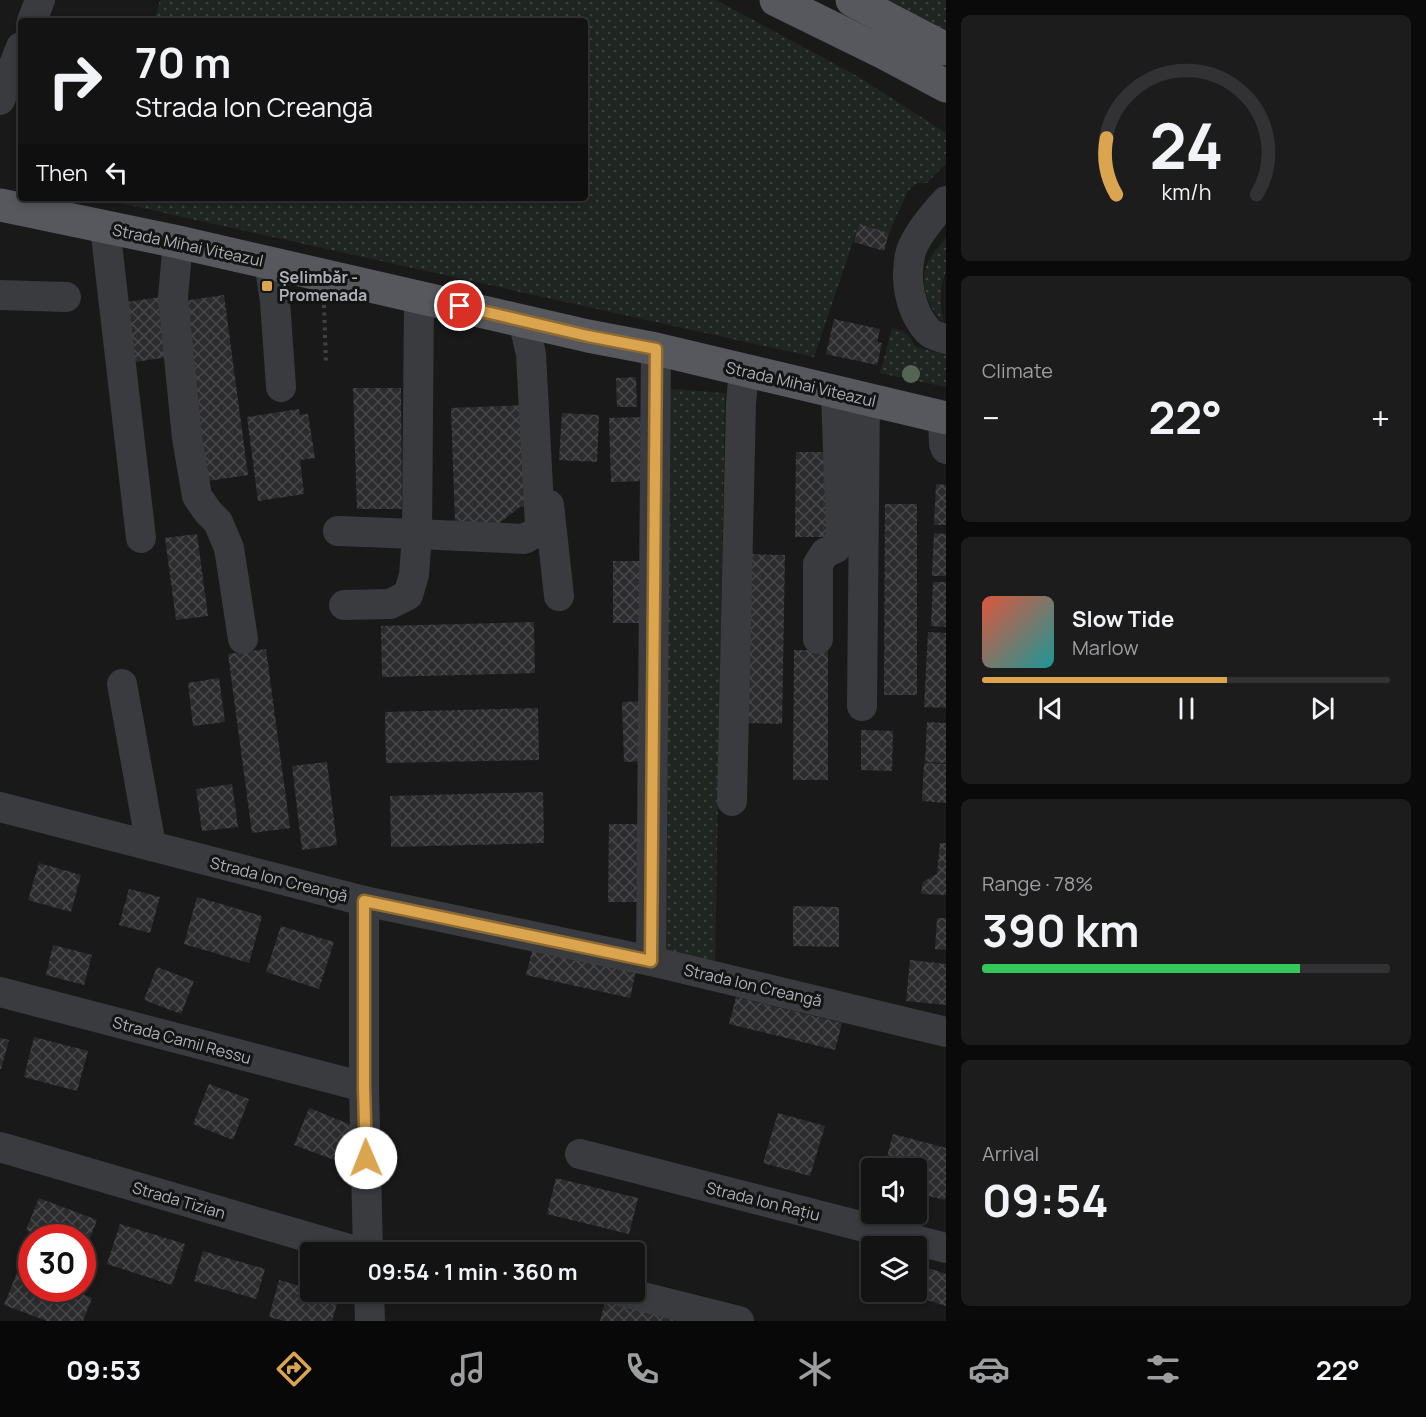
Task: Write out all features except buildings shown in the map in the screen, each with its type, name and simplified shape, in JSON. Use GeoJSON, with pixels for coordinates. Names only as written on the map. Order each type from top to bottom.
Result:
{"type":"FeatureCollection","features":[{"type":"Feature","properties":{"kind":"main road"},"geometry":{"type":"LineString","coordinates":[[776,0],[946,86]]}},
{"type":"Feature","properties":{"kind":"main road"},"geometry":{"type":"LineString","coordinates":[[852,0],[946,49]]}},
{"type":"Feature","properties":{"kind":"main road","name":"Strada Mihai Viteazul"},"geometry":{"type":"LineString","coordinates":[[0,205],[178,242],[588,336],[656,349],[851,396],[945,428]]}},
{"type":"Feature","properties":{"kind":"street"},"geometry":{"type":"LineString","coordinates":[[33,18],[40,0]]}},
{"type":"Feature","properties":{"kind":"street"},"geometry":{"type":"LineString","coordinates":[[0,100],[18,55]]}},
{"type":"Feature","properties":{"kind":"street"},"geometry":{"type":"LineString","coordinates":[[946,201],[930,218],[912,250],[909,294],[917,314],[930,333],[946,339]]}},
{"type":"Feature","properties":{"kind":"street"},"geometry":{"type":"LineString","coordinates":[[105,227],[141,538]]}},
{"type":"Feature","properties":{"kind":"street"},"geometry":{"type":"LineString","coordinates":[[178,242],[173,297],[187,438],[197,496],[218,522],[229,548],[243,639]]}},
{"type":"Feature","properties":{"kind":"street"},"geometry":{"type":"LineString","coordinates":[[269,262],[275,302],[281,387]]}},
{"type":"Feature","properties":{"kind":"street"},"geometry":{"type":"LineString","coordinates":[[0,295],[66,297]]}},
{"type":"Feature","properties":{"kind":"street"},"geometry":{"type":"LineString","coordinates":[[344,605],[390,604],[408,595],[414,575],[417,534],[419,297]]}},
{"type":"Feature","properties":{"kind":"street"},"geometry":{"type":"LineString","coordinates":[[338,531],[524,539],[537,532],[540,525],[531,354],[538,324]]}},
{"type":"Feature","properties":{"kind":"street"},"geometry":{"type":"LineString","coordinates":[[538,324],[551,363],[549,506],[559,596]]}},
{"type":"Feature","properties":{"kind":"street"},"geometry":{"type":"LineString","coordinates":[[651,961],[656,349]]}},
{"type":"Feature","properties":{"kind":"street"},"geometry":{"type":"LineString","coordinates":[[732,801],[741,403],[744,370]]}},
{"type":"Feature","properties":{"kind":"street"},"geometry":{"type":"LineString","coordinates":[[818,639],[818,564],[825,553],[836,548],[841,535],[851,396]]}},
{"type":"Feature","properties":{"kind":"street"},"geometry":{"type":"LineString","coordinates":[[851,396],[862,706]]}},
{"type":"Feature","properties":{"kind":"street"},"geometry":{"type":"LineString","coordinates":[[122,684],[152,846]]}},
{"type":"Feature","properties":{"kind":"street","name":"Strada Ion Creangă"},"geometry":{"type":"LineString","coordinates":[[0,807],[364,901],[651,961],[946,1032]]}},
{"type":"Feature","properties":{"kind":"street"},"geometry":{"type":"LineString","coordinates":[[364,901],[364,1088],[368,1242]]}},
{"type":"Feature","properties":{"kind":"street","name":"Strada Camil Ressu"},"geometry":{"type":"LineString","coordinates":[[0,992],[364,1088]]}},
{"type":"Feature","properties":{"kind":"street","name":"Strada Tizian"},"geometry":{"type":"LineString","coordinates":[[0,1147],[325,1242]]}},
{"type":"Feature","properties":{"kind":"street","name":"Strada Ion Rațiu"},"geometry":{"type":"LineString","coordinates":[[580,1154],[946,1248]]}},
{"type":"Feature","properties":{"kind":"street"},"geometry":{"type":"LineString","coordinates":[[645,1298],[739,1321]]}},
{"type":"Feature","properties":{"kind":"street"},"geometry":{"type":"LineString","coordinates":[[369,1302],[370,1321]]}},
{"type":"Feature","properties":{"kind":"path"},"geometry":{"type":"LineString","coordinates":[[323,275],[326,364]]}},
{"type":"Feature","properties":{"kind":"shaded area"},"geometry":{"type":"Polygon","coordinates":[[[160,0],[716,0],[857,76],[946,133],[946,163],[927,183],[917,183],[908,191],[889,233],[859,224],[814,357],[111,201],[588,201],[588,18],[155,18],[160,0]]]}},
{"type":"Feature","properties":{"kind":"shaded area"},"geometry":{"type":"Polygon","coordinates":[[[885,0],[946,0],[946,32],[885,0]]]}},
{"type":"Feature","properties":{"kind":"shaded area"},"geometry":{"type":"Polygon","coordinates":[[[946,238],[946,271],[941,288],[944,323],[932,308],[924,281],[928,262],[946,238]]]}},
{"type":"Feature","properties":{"kind":"shaded area"},"geometry":{"type":"Polygon","coordinates":[[[892,328],[907,334],[916,347],[946,355],[946,387],[880,373],[892,328]]]}},
{"type":"Feature","properties":{"kind":"shaded area"},"geometry":{"type":"Polygon","coordinates":[[[659,388],[725,393],[715,969],[659,956],[659,388]]]}},
{"type":"Feature","properties":{"kind":"place","name":"Șelimbăr - Promenada"},"geometry":{"type":"Point","coordinates":[267,286]}},
{"type":"Feature","properties":{"kind":"route"},"geometry":{"type":"LineString","coordinates":[[366,1158],[364,901],[651,961],[656,349],[588,336],[460,306]]}}]}
